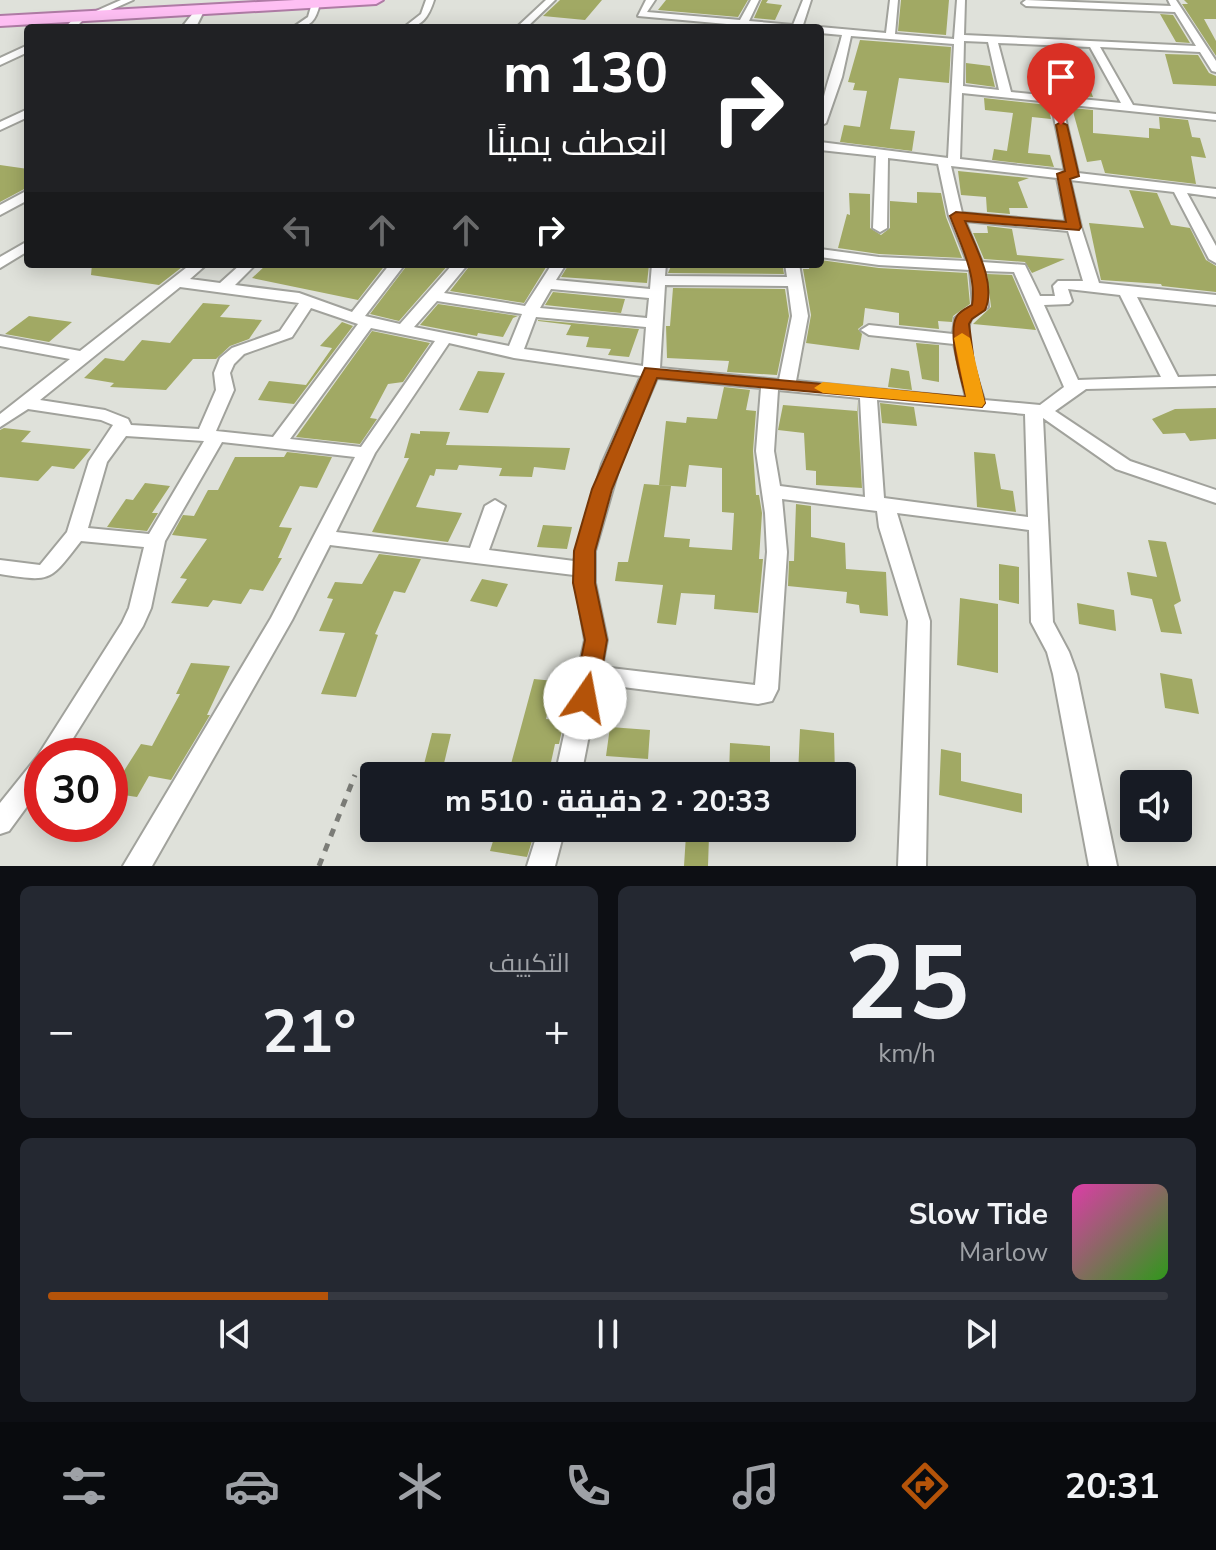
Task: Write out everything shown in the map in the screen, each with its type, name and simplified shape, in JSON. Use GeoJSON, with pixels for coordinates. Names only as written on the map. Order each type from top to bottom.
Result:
{"type":"FeatureCollection","features":[{"type":"Feature","properties":{"kind":"highway"},"geometry":{"type":"LineString","coordinates":[[0,21],[257,3],[376,0]]}},
{"type":"Feature","properties":{"kind":"street"},"geometry":{"type":"LineString","coordinates":[[102,0],[128,0]]}},
{"type":"Feature","properties":{"kind":"street"},"geometry":{"type":"LineString","coordinates":[[75,24],[128,0]]}},
{"type":"Feature","properties":{"kind":"street"},"geometry":{"type":"LineString","coordinates":[[413,24],[428,11],[430,0]]}},
{"type":"Feature","properties":{"kind":"street"},"geometry":{"type":"LineString","coordinates":[[525,24],[551,0]]}},
{"type":"Feature","properties":{"kind":"street"},"geometry":{"type":"LineString","coordinates":[[651,0],[638,18],[716,24]]}},
{"type":"Feature","properties":{"kind":"street"},"geometry":{"type":"LineString","coordinates":[[743,24],[755,0]]}},
{"type":"Feature","properties":{"kind":"street"},"geometry":{"type":"LineString","coordinates":[[798,24],[807,0]]}},
{"type":"Feature","properties":{"kind":"street"},"geometry":{"type":"LineString","coordinates":[[890,36],[894,0]]}},
{"type":"Feature","properties":{"kind":"street"},"geometry":{"type":"LineString","coordinates":[[961,0],[957,89],[949,162],[956,216],[977,267],[980,307],[962,320],[962,340],[976,403]]}},
{"type":"Feature","properties":{"kind":"street"},"geometry":{"type":"LineString","coordinates":[[303,24],[312,18],[316,3]]}},
{"type":"Feature","properties":{"kind":"street"},"geometry":{"type":"LineString","coordinates":[[1026,3],[1175,5],[1216,69]]}},
{"type":"Feature","properties":{"kind":"street"},"geometry":{"type":"LineString","coordinates":[[192,24],[200,9]]}},
{"type":"Feature","properties":{"kind":"street"},"geometry":{"type":"LineString","coordinates":[[824,30],[960,40],[1204,49]]}},
{"type":"Feature","properties":{"kind":"street"},"geometry":{"type":"LineString","coordinates":[[824,112],[837,77],[847,32]]}},
{"type":"Feature","properties":{"kind":"street"},"geometry":{"type":"LineString","coordinates":[[992,40],[1006,95]]}},
{"type":"Feature","properties":{"kind":"street"},"geometry":{"type":"LineString","coordinates":[[1093,44],[1129,108]]}},
{"type":"Feature","properties":{"kind":"street"},"geometry":{"type":"LineString","coordinates":[[0,50],[24,51]]}},
{"type":"Feature","properties":{"kind":"street"},"geometry":{"type":"LineString","coordinates":[[0,62],[24,51]]}},
{"type":"Feature","properties":{"kind":"street"},"geometry":{"type":"LineString","coordinates":[[957,89],[1216,117]]}},
{"type":"Feature","properties":{"kind":"street"},"geometry":{"type":"LineString","coordinates":[[1056,100],[1074,227],[1092,285]]}},
{"type":"Feature","properties":{"kind":"street"},"geometry":{"type":"LineString","coordinates":[[0,127],[24,114]]}},
{"type":"Feature","properties":{"kind":"street"},"geometry":{"type":"LineString","coordinates":[[824,146],[1216,193]]}},
{"type":"Feature","properties":{"kind":"street"},"geometry":{"type":"LineString","coordinates":[[880,228],[882,153]]}},
{"type":"Feature","properties":{"kind":"street"},"geometry":{"type":"LineString","coordinates":[[1178,188],[1216,259]]}},
{"type":"Feature","properties":{"kind":"street"},"geometry":{"type":"LineString","coordinates":[[2,209],[24,196]]}},
{"type":"Feature","properties":{"kind":"street"},"geometry":{"type":"LineString","coordinates":[[2,209],[24,212]]}},
{"type":"Feature","properties":{"kind":"street"},"geometry":{"type":"LineString","coordinates":[[956,216],[1074,227]]}},
{"type":"Feature","properties":{"kind":"street"},"geometry":{"type":"LineString","coordinates":[[0,264],[24,248]]}},
{"type":"Feature","properties":{"kind":"street"},"geometry":{"type":"LineString","coordinates":[[824,254],[879,261],[1021,268],[1073,388]]}},
{"type":"Feature","properties":{"kind":"street"},"geometry":{"type":"LineString","coordinates":[[0,422],[195,268]]}},
{"type":"Feature","properties":{"kind":"street"},"geometry":{"type":"LineString","coordinates":[[225,287],[245,268]]}},
{"type":"Feature","properties":{"kind":"street"},"geometry":{"type":"LineString","coordinates":[[277,444],[395,268]]}},
{"type":"Feature","properties":{"kind":"street"},"geometry":{"type":"LineString","coordinates":[[403,330],[458,268]]}},
{"type":"Feature","properties":{"kind":"street"},"geometry":{"type":"LineString","coordinates":[[514,353],[532,311],[557,268]]}},
{"type":"Feature","properties":{"kind":"street"},"geometry":{"type":"LineString","coordinates":[[590,674],[764,694],[777,552],[765,451],[778,384],[800,316],[792,268]]}},
{"type":"Feature","properties":{"kind":"street"},"geometry":{"type":"LineString","coordinates":[[549,284],[658,279],[793,282]]}},
{"type":"Feature","properties":{"kind":"street"},"geometry":{"type":"LineString","coordinates":[[571,762],[596,640],[583,569],[602,489],[651,372],[658,279]]}},
{"type":"Feature","properties":{"kind":"street"},"geometry":{"type":"LineString","coordinates":[[176,282],[308,301],[361,320],[514,353],[651,372],[1039,410],[1123,465],[1216,497]]}},
{"type":"Feature","properties":{"kind":"street"},"geometry":{"type":"LineString","coordinates":[[1035,300],[1064,301],[1060,286],[1063,284],[1125,289],[1159,297],[1216,300]]}},
{"type":"Feature","properties":{"kind":"street"},"geometry":{"type":"LineString","coordinates":[[1125,289],[1173,384]]}},
{"type":"Feature","properties":{"kind":"street"},"geometry":{"type":"LineString","coordinates":[[433,296],[532,311],[655,323]]}},
{"type":"Feature","properties":{"kind":"street"},"geometry":{"type":"LineString","coordinates":[[60,738],[132,626],[140,608],[155,541],[210,436],[225,390],[222,373],[226,362],[238,351],[286,334],[308,301]]}},
{"type":"Feature","properties":{"kind":"street"},"geometry":{"type":"LineString","coordinates":[[869,330],[962,340]]}},
{"type":"Feature","properties":{"kind":"street"},"geometry":{"type":"LineString","coordinates":[[137,866],[242,689],[366,453],[444,339]]}},
{"type":"Feature","properties":{"kind":"street"},"geometry":{"type":"LineString","coordinates":[[0,341],[84,357]]}},
{"type":"Feature","properties":{"kind":"street"},"geometry":{"type":"LineString","coordinates":[[1039,410],[1073,388],[1090,384],[1216,381]]}},
{"type":"Feature","properties":{"kind":"street"},"geometry":{"type":"LineString","coordinates":[[868,392],[881,504],[919,621],[912,866]]}},
{"type":"Feature","properties":{"kind":"street"},"geometry":{"type":"LineString","coordinates":[[0,567],[43,572],[76,534],[98,461],[121,430],[122,423],[117,418],[25,403]]}},
{"type":"Feature","properties":{"kind":"street"},"geometry":{"type":"LineString","coordinates":[[1039,410],[1042,622],[1058,652],[1065,674],[1107,864]]}},
{"type":"Feature","properties":{"kind":"street"},"geometry":{"type":"LineString","coordinates":[[121,430],[366,453]]}},
{"type":"Feature","properties":{"kind":"street"},"geometry":{"type":"LineString","coordinates":[[771,491],[1039,525]]}},
{"type":"Feature","properties":{"kind":"street"},"geometry":{"type":"LineString","coordinates":[[477,556],[495,506]]}},
{"type":"Feature","properties":{"kind":"street"},"geometry":{"type":"LineString","coordinates":[[76,534],[155,541]]}},
{"type":"Feature","properties":{"kind":"street"},"geometry":{"type":"LineString","coordinates":[[324,537],[583,569]]}},
{"type":"Feature","properties":{"kind":"street"},"geometry":{"type":"LineString","coordinates":[[0,823],[24,790]]}},
{"type":"Feature","properties":{"kind":"street"},"geometry":{"type":"LineString","coordinates":[[541,866],[548,842]]}},
{"type":"Feature","properties":{"kind":"path"},"geometry":{"type":"LineString","coordinates":[[319,866],[355,775]]}},
{"type":"Feature","properties":{"kind":"building"},"geometry":{"type":"Polygon","coordinates":[[[560,0],[602,0],[585,20],[543,16],[560,0]]]}},
{"type":"Feature","properties":{"kind":"building"},"geometry":{"type":"Polygon","coordinates":[[[666,0],[748,0],[738,17],[658,10],[666,0]]]}},
{"type":"Feature","properties":{"kind":"building"},"geometry":{"type":"Polygon","coordinates":[[[762,0],[782,5],[775,20],[754,18],[762,0]]]}},
{"type":"Feature","properties":{"kind":"building"},"geometry":{"type":"Polygon","coordinates":[[[901,0],[949,0],[946,35],[898,31],[901,0]]]}},
{"type":"Feature","properties":{"kind":"building"},"geometry":{"type":"Polygon","coordinates":[[[1184,0],[1216,0],[1216,19],[1204,19],[1216,41],[1216,56],[1182,4],[1188,4],[1184,0]]]}},
{"type":"Feature","properties":{"kind":"building"},"geometry":{"type":"Polygon","coordinates":[[[1160,14],[1173,15],[1190,43],[1176,42],[1160,14]]]}},
{"type":"Feature","properties":{"kind":"building"},"geometry":{"type":"Polygon","coordinates":[[[860,40],[951,47],[949,83],[899,78],[890,129],[915,131],[912,151],[840,142],[844,125],[860,127],[867,91],[853,90],[855,83],[848,82],[860,40]]]}},
{"type":"Feature","properties":{"kind":"building"},"geometry":{"type":"Polygon","coordinates":[[[1165,54],[1198,55],[1209,73],[1216,76],[1216,86],[1173,84],[1165,54]]]}},
{"type":"Feature","properties":{"kind":"building"},"geometry":{"type":"Polygon","coordinates":[[[966,63],[990,66],[995,87],[966,83],[966,63]]]}},
{"type":"Feature","properties":{"kind":"building"},"geometry":{"type":"Polygon","coordinates":[[[1065,74],[1085,75],[1093,97],[1069,95],[1068,92],[1071,92],[1065,74]]]}},
{"type":"Feature","properties":{"kind":"building"},"geometry":{"type":"Polygon","coordinates":[[[984,98],[1048,105],[1051,119],[1032,117],[1028,153],[1050,155],[1054,167],[992,160],[994,149],[1007,151],[1013,113],[985,110],[984,98]]]}},
{"type":"Feature","properties":{"kind":"building"},"geometry":{"type":"Polygon","coordinates":[[[1072,108],[1093,110],[1093,133],[1149,138],[1149,128],[1160,129],[1159,117],[1188,120],[1192,137],[1200,138],[1206,158],[1191,156],[1196,184],[1105,173],[1101,160],[1087,162],[1072,108]]]}},
{"type":"Feature","properties":{"kind":"building"},"geometry":{"type":"Polygon","coordinates":[[[0,165],[24,168],[24,189],[0,202],[0,165]]]}},
{"type":"Feature","properties":{"kind":"building"},"geometry":{"type":"Polygon","coordinates":[[[958,171],[1029,178],[1018,182],[1028,208],[1009,208],[1010,214],[987,212],[986,197],[961,195],[958,171]]]}},
{"type":"Feature","properties":{"kind":"building"},"geometry":{"type":"Polygon","coordinates":[[[1129,190],[1157,193],[1171,225],[1190,228],[1206,260],[1216,266],[1216,292],[1101,280],[1089,223],[1144,228],[1129,190]]]}},
{"type":"Feature","properties":{"kind":"building"},"geometry":{"type":"Polygon","coordinates":[[[917,192],[941,193],[946,217],[962,258],[879,254],[838,248],[847,214],[850,215],[849,193],[870,194],[870,228],[881,235],[890,228],[890,201],[917,203],[917,192]]]}},
{"type":"Feature","properties":{"kind":"building"},"geometry":{"type":"Polygon","coordinates":[[[987,226],[1012,229],[1017,255],[1065,259],[1032,273],[1025,262],[984,259],[973,233],[988,233],[987,226]]]}},
{"type":"Feature","properties":{"kind":"building"},"geometry":{"type":"Polygon","coordinates":[[[824,261],[879,268],[967,273],[970,304],[953,316],[952,322],[938,321],[939,329],[899,325],[899,313],[865,308],[863,325],[858,329],[862,334],[859,350],[806,343],[811,315],[803,269],[824,268],[824,261]]]}},
{"type":"Feature","properties":{"kind":"building"},"geometry":{"type":"Polygon","coordinates":[[[92,268],[181,268],[159,285],[91,275],[92,268]]]}},
{"type":"Feature","properties":{"kind":"building"},"geometry":{"type":"Polygon","coordinates":[[[263,268],[383,268],[358,300],[252,278],[263,268]]]}},
{"type":"Feature","properties":{"kind":"building"},"geometry":{"type":"Polygon","coordinates":[[[405,268],[445,268],[399,321],[370,314],[405,268]]]}},
{"type":"Feature","properties":{"kind":"building"},"geometry":{"type":"Polygon","coordinates":[[[468,268],[546,268],[524,303],[450,291],[468,268]]]}},
{"type":"Feature","properties":{"kind":"building"},"geometry":{"type":"Polygon","coordinates":[[[567,268],[649,268],[647,283],[561,277],[567,268]]]}},
{"type":"Feature","properties":{"kind":"building"},"geometry":{"type":"Polygon","coordinates":[[[670,268],[783,268],[784,274],[668,273],[670,268]]]}},
{"type":"Feature","properties":{"kind":"building"},"geometry":{"type":"Polygon","coordinates":[[[987,274],[1012,275],[1036,330],[973,324],[991,307],[987,274]]]}},
{"type":"Feature","properties":{"kind":"building"},"geometry":{"type":"Polygon","coordinates":[[[673,288],[785,289],[789,316],[777,375],[727,372],[729,361],[667,358],[666,326],[670,326],[673,288]]]}},
{"type":"Feature","properties":{"kind":"building"},"geometry":{"type":"Polygon","coordinates":[[[553,292],[625,299],[621,313],[545,305],[553,292]]]}},
{"type":"Feature","properties":{"kind":"building"},"geometry":{"type":"Polygon","coordinates":[[[203,303],[230,305],[220,317],[262,320],[249,339],[230,346],[216,359],[193,359],[166,390],[110,387],[114,383],[84,378],[105,358],[124,361],[142,340],[170,343],[203,303]]]}},
{"type":"Feature","properties":{"kind":"building"},"geometry":{"type":"Polygon","coordinates":[[[438,304],[518,316],[513,318],[503,337],[478,333],[477,336],[420,325],[438,304]]]}},
{"type":"Feature","properties":{"kind":"building"},"geometry":{"type":"Polygon","coordinates":[[[29,316],[72,322],[49,342],[5,334],[29,316]]]}},
{"type":"Feature","properties":{"kind":"building"},"geometry":{"type":"Polygon","coordinates":[[[538,321],[639,329],[629,357],[608,355],[611,349],[586,347],[589,337],[566,335],[571,325],[538,321]]]}},
{"type":"Feature","properties":{"kind":"building"},"geometry":{"type":"Polygon","coordinates":[[[342,322],[353,326],[294,404],[258,400],[269,381],[306,385],[332,348],[320,346],[342,322]]]}},
{"type":"Feature","properties":{"kind":"building"},"geometry":{"type":"Polygon","coordinates":[[[372,331],[430,343],[403,382],[388,384],[370,418],[377,419],[360,444],[296,437],[372,331]]]}},
{"type":"Feature","properties":{"kind":"building"},"geometry":{"type":"Polygon","coordinates":[[[916,343],[939,345],[939,382],[922,379],[916,343]]]}},
{"type":"Feature","properties":{"kind":"building"},"geometry":{"type":"Polygon","coordinates":[[[891,368],[909,371],[912,390],[888,387],[891,368]]]}},
{"type":"Feature","properties":{"kind":"building"},"geometry":{"type":"Polygon","coordinates":[[[478,371],[505,373],[488,413],[459,410],[478,371]]]}},
{"type":"Feature","properties":{"kind":"building"},"geometry":{"type":"Polygon","coordinates":[[[724,387],[750,390],[746,410],[756,411],[753,451],[756,495],[759,495],[762,513],[759,559],[763,559],[758,613],[714,609],[715,595],[681,593],[676,625],[657,623],[663,585],[615,581],[618,562],[628,562],[644,484],[671,486],[664,537],[690,539],[689,547],[732,550],[734,513],[722,512],[722,468],[689,465],[686,487],[659,485],[666,421],[686,423],[687,417],[717,419],[724,387]]]}},
{"type":"Feature","properties":{"kind":"building"},"geometry":{"type":"Polygon","coordinates":[[[857,401],[862,488],[816,485],[816,471],[806,470],[804,433],[778,430],[783,405],[857,411],[857,401]]]}},
{"type":"Feature","properties":{"kind":"building"},"geometry":{"type":"Polygon","coordinates":[[[880,403],[914,407],[917,426],[882,423],[880,403]]]}},
{"type":"Feature","properties":{"kind":"building"},"geometry":{"type":"Polygon","coordinates":[[[1216,408],[1216,439],[1190,441],[1185,433],[1163,434],[1152,419],[1175,409],[1216,408]]]}},
{"type":"Feature","properties":{"kind":"building"},"geometry":{"type":"Polygon","coordinates":[[[0,430],[31,431],[21,442],[91,449],[74,469],[52,466],[38,481],[0,477],[0,430]]]}},
{"type":"Feature","properties":{"kind":"building"},"geometry":{"type":"Polygon","coordinates":[[[420,431],[450,432],[446,445],[570,448],[565,470],[534,467],[532,477],[499,476],[502,468],[459,465],[457,470],[436,469],[434,476],[430,475],[416,507],[462,513],[448,542],[372,532],[409,458],[404,458],[411,433],[420,434],[420,431]]]}},
{"type":"Feature","properties":{"kind":"building"},"geometry":{"type":"Polygon","coordinates":[[[287,452],[332,457],[317,488],[300,486],[279,527],[292,528],[278,558],[282,558],[263,591],[250,589],[241,604],[213,600],[208,607],[171,603],[187,579],[180,578],[207,539],[172,535],[183,515],[194,516],[208,490],[218,490],[235,457],[284,457],[287,452]]]}},
{"type":"Feature","properties":{"kind":"building"},"geometry":{"type":"Polygon","coordinates":[[[974,452],[995,454],[1001,489],[1013,491],[1016,512],[977,507],[974,452]]]}},
{"type":"Feature","properties":{"kind":"building"},"geometry":{"type":"Polygon","coordinates":[[[145,483],[170,486],[152,513],[158,513],[147,531],[107,527],[126,499],[133,500],[145,483]]]}},
{"type":"Feature","properties":{"kind":"building"},"geometry":{"type":"Polygon","coordinates":[[[796,504],[811,506],[811,537],[845,543],[846,569],[886,572],[888,616],[860,613],[859,605],[846,603],[847,592],[788,586],[789,561],[794,561],[796,504]]]}},
{"type":"Feature","properties":{"kind":"building"},"geometry":{"type":"Polygon","coordinates":[[[543,525],[572,527],[567,549],[537,547],[543,525]]]}},
{"type":"Feature","properties":{"kind":"building"},"geometry":{"type":"Polygon","coordinates":[[[1148,540],[1166,542],[1181,601],[1174,605],[1182,634],[1161,632],[1152,599],[1131,595],[1127,572],[1157,577],[1148,540]]]}},
{"type":"Feature","properties":{"kind":"building"},"geometry":{"type":"Polygon","coordinates":[[[379,554],[421,559],[405,593],[394,591],[375,634],[378,635],[356,697],[321,694],[345,633],[319,631],[333,599],[327,598],[335,582],[362,584],[379,554]]]}},
{"type":"Feature","properties":{"kind":"building"},"geometry":{"type":"Polygon","coordinates":[[[999,564],[1019,567],[1019,604],[999,600],[999,564]]]}},
{"type":"Feature","properties":{"kind":"building"},"geometry":{"type":"Polygon","coordinates":[[[482,579],[508,584],[497,607],[470,601],[482,579]]]}},
{"type":"Feature","properties":{"kind":"building"},"geometry":{"type":"Polygon","coordinates":[[[960,598],[998,604],[998,673],[957,665],[960,598]]]}},
{"type":"Feature","properties":{"kind":"building"},"geometry":{"type":"Polygon","coordinates":[[[1077,603],[1114,610],[1116,631],[1079,624],[1077,603]]]}},
{"type":"Feature","properties":{"kind":"building"},"geometry":{"type":"Polygon","coordinates":[[[191,663],[230,666],[207,715],[210,715],[171,780],[149,776],[137,797],[128,796],[128,765],[141,744],[152,746],[180,694],[176,694],[191,663]]]}},
{"type":"Feature","properties":{"kind":"building"},"geometry":{"type":"Polygon","coordinates":[[[1160,673],[1192,679],[1199,714],[1165,708],[1160,673]]]}},
{"type":"Feature","properties":{"kind":"building"},"geometry":{"type":"Polygon","coordinates":[[[534,679],[554,681],[546,719],[564,721],[551,762],[512,762],[534,679]]]}},
{"type":"Feature","properties":{"kind":"building"},"geometry":{"type":"Polygon","coordinates":[[[610,727],[650,730],[648,759],[606,756],[610,727]]]}},
{"type":"Feature","properties":{"kind":"building"},"geometry":{"type":"Polygon","coordinates":[[[800,729],[834,733],[835,762],[799,762],[800,729]]]}},
{"type":"Feature","properties":{"kind":"building"},"geometry":{"type":"Polygon","coordinates":[[[432,733],[451,734],[444,762],[425,762],[432,733]]]}},
{"type":"Feature","properties":{"kind":"building"},"geometry":{"type":"Polygon","coordinates":[[[730,743],[770,746],[770,762],[729,762],[730,743]]]}},
{"type":"Feature","properties":{"kind":"building"},"geometry":{"type":"Polygon","coordinates":[[[941,749],[961,753],[961,781],[1022,794],[1022,813],[939,795],[941,749]]]}},
{"type":"Feature","properties":{"kind":"building"},"geometry":{"type":"Polygon","coordinates":[[[493,842],[532,842],[527,857],[490,851],[493,842]]]}},
{"type":"Feature","properties":{"kind":"building"},"geometry":{"type":"Polygon","coordinates":[[[686,842],[709,842],[708,866],[684,866],[686,842]]]}},
{"type":"Feature","properties":{"kind":"slow traffic"},"geometry":{"type":"LineString","coordinates":[[823,388],[976,403],[962,338]]}},
{"type":"Feature","properties":{"kind":"route"},"geometry":{"type":"LineString","coordinates":[[585,698],[596,640],[584,583],[585,551],[611,464],[651,372],[976,403],[961,324],[965,316],[980,307],[981,299],[977,267],[956,216],[1074,227],[1063,174],[1072,176],[1061,125]]}}]}
